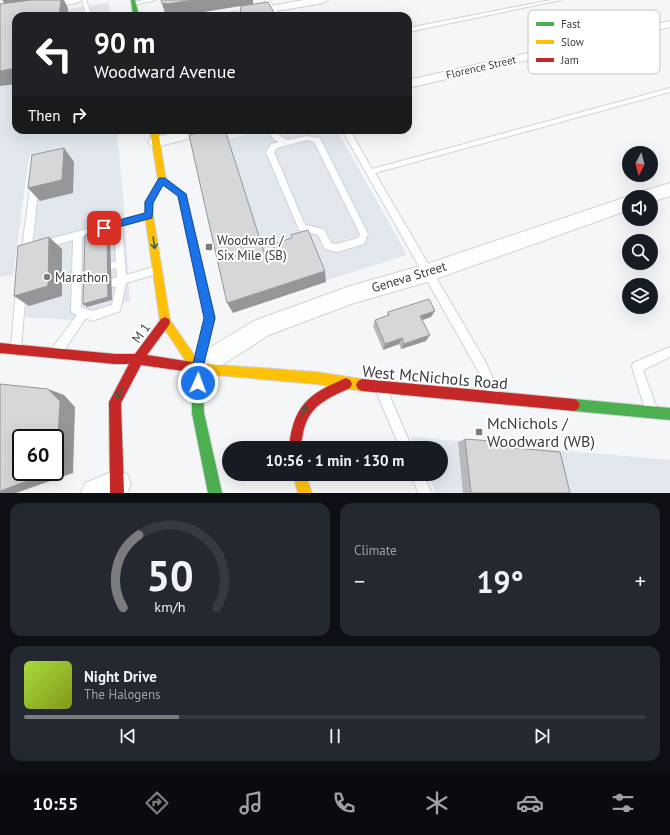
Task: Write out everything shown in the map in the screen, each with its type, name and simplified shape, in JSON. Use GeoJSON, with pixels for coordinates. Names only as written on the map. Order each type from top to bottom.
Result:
{"type":"FeatureCollection","features":[{"type":"Feature","properties":{"kind":"main road"},"geometry":{"type":"LineString","coordinates":[[134,1],[135,12]]}},
{"type":"Feature","properties":{"kind":"main road"},"geometry":{"type":"LineString","coordinates":[[155,136],[162,180],[182,194],[210,318],[197,368],[198,413],[215,493]]}},
{"type":"Feature","properties":{"kind":"main road","name":"M 1"},"geometry":{"type":"LineString","coordinates":[[162,180],[149,202],[149,216],[165,322],[197,368]]}},
{"type":"Feature","properties":{"kind":"main road","name":"M 1"},"geometry":{"type":"LineString","coordinates":[[109,490],[115,402],[138,359],[165,322]]}},
{"type":"Feature","properties":{"kind":"main road"},"geometry":{"type":"LineString","coordinates":[[0,348],[115,359],[138,359]]}},
{"type":"Feature","properties":{"kind":"main road","name":"West McNichols Road"},"geometry":{"type":"LineString","coordinates":[[138,359],[197,368],[316,378],[346,384],[670,414]]}},
{"type":"Feature","properties":{"kind":"main road"},"geometry":{"type":"LineString","coordinates":[[294,441],[298,423],[308,404],[323,394],[346,384]]}},
{"type":"Feature","properties":{"kind":"main road"},"geometry":{"type":"LineString","coordinates":[[301,481],[305,493]]}},
{"type":"Feature","properties":{"kind":"street"},"geometry":{"type":"LineString","coordinates":[[0,12],[77,0]]}},
{"type":"Feature","properties":{"kind":"street"},"geometry":{"type":"LineString","coordinates":[[252,12],[323,0]]}},
{"type":"Feature","properties":{"kind":"street","name":"Florence Street"},"geometry":{"type":"LineString","coordinates":[[660,26],[670,24]]}},
{"type":"Feature","properties":{"kind":"street","name":"Florence Street"},"geometry":{"type":"LineString","coordinates":[[412,83],[528,57]]}},
{"type":"Feature","properties":{"kind":"street"},"geometry":{"type":"LineString","coordinates":[[155,136],[172,134]]}},
{"type":"Feature","properties":{"kind":"street"},"geometry":{"type":"LineString","coordinates":[[658,193],[670,189]]}},
{"type":"Feature","properties":{"kind":"street","name":"Geneva Street"},"geometry":{"type":"LineString","coordinates":[[197,368],[262,328],[350,295],[427,273],[622,205]]}},
{"type":"Feature","properties":{"kind":"lane"},"geometry":{"type":"LineString","coordinates":[[84,0],[88,12]]}},
{"type":"Feature","properties":{"kind":"lane"},"geometry":{"type":"LineString","coordinates":[[134,1],[154,0]]}},
{"type":"Feature","properties":{"kind":"lane"},"geometry":{"type":"LineString","coordinates":[[412,29],[559,0]]}},
{"type":"Feature","properties":{"kind":"lane"},"geometry":{"type":"LineString","coordinates":[[370,172],[670,90]]}},
{"type":"Feature","properties":{"kind":"lane"},"geometry":{"type":"LineString","coordinates":[[274,134],[277,138],[286,143],[307,138],[317,140],[364,234],[361,241],[337,248],[328,246],[321,232],[302,228],[270,152],[274,146],[286,143]]}},
{"type":"Feature","properties":{"kind":"lane"},"geometry":{"type":"LineString","coordinates":[[348,134],[481,365],[496,398]]}},
{"type":"Feature","properties":{"kind":"lane"},"geometry":{"type":"LineString","coordinates":[[25,263],[35,175]]}},
{"type":"Feature","properties":{"kind":"lane"},"geometry":{"type":"LineString","coordinates":[[26,249],[149,216]]}},
{"type":"Feature","properties":{"kind":"lane"},"geometry":{"type":"LineString","coordinates":[[78,235],[76,310],[92,316],[116,308],[122,280],[121,263],[115,248],[118,224]]}},
{"type":"Feature","properties":{"kind":"lane"},"geometry":{"type":"LineString","coordinates":[[77,258],[88,255]]}},
{"type":"Feature","properties":{"kind":"lane"},"geometry":{"type":"LineString","coordinates":[[111,266],[121,263]]}},
{"type":"Feature","properties":{"kind":"lane"},"geometry":{"type":"LineString","coordinates":[[112,283],[157,270]]}},
{"type":"Feature","properties":{"kind":"lane"},"geometry":{"type":"LineString","coordinates":[[77,276],[88,272]]}},
{"type":"Feature","properties":{"kind":"lane"},"geometry":{"type":"LineString","coordinates":[[16,349],[17,322],[23,278]]}},
{"type":"Feature","properties":{"kind":"lane"},"geometry":{"type":"LineString","coordinates":[[76,294],[88,290]]}},
{"type":"Feature","properties":{"kind":"lane"},"geometry":{"type":"LineString","coordinates":[[56,353],[84,313]]}},
{"type":"Feature","properties":{"kind":"lane"},"geometry":{"type":"LineString","coordinates":[[652,413],[637,367],[670,352]]}},
{"type":"Feature","properties":{"kind":"lane"},"geometry":{"type":"LineString","coordinates":[[381,387],[403,441]]}},
{"type":"Feature","properties":{"kind":"lane"},"geometry":{"type":"LineString","coordinates":[[420,481],[424,493]]}},
{"type":"Feature","properties":{"kind":"shaded area"},"geometry":{"type":"Polygon","coordinates":[[[109,3],[110,12],[49,12],[109,3]]]}},
{"type":"Feature","properties":{"kind":"shaded area"},"geometry":{"type":"Polygon","coordinates":[[[12,18],[12,134],[117,134],[130,301],[73,320],[25,317],[42,153],[29,157],[13,275],[0,277],[0,20],[12,18]]]}},
{"type":"Feature","properties":{"kind":"shaded area"},"geometry":{"type":"Polygon","coordinates":[[[250,134],[339,134],[407,255],[238,308],[199,146],[250,134]]]}},
{"type":"Feature","properties":{"kind":"shaded area"},"geometry":{"type":"Polygon","coordinates":[[[411,437],[670,460],[670,493],[436,493],[431,481],[448,481],[448,441],[413,441],[411,437]]]}},
{"type":"Feature","properties":{"kind":"building"},"geometry":{"type":"Polygon","coordinates":[[[31,0],[61,0],[60,12],[12,12],[12,69],[0,71],[0,4],[31,0]]]}},
{"type":"Feature","properties":{"kind":"building"},"geometry":{"type":"Polygon","coordinates":[[[161,0],[194,0],[162,4],[161,0]]]}},
{"type":"Feature","properties":{"kind":"building"},"geometry":{"type":"Polygon","coordinates":[[[268,2],[274,12],[240,12],[241,6],[268,2]]]}},
{"type":"Feature","properties":{"kind":"building"},"geometry":{"type":"Polygon","coordinates":[[[226,134],[265,255],[275,252],[273,244],[292,238],[291,235],[308,230],[325,271],[227,303],[189,135],[226,134]]]}},
{"type":"Feature","properties":{"kind":"building"},"geometry":{"type":"Polygon","coordinates":[[[64,148],[62,180],[28,188],[32,155],[64,148]]]}},
{"type":"Feature","properties":{"kind":"building"},"geometry":{"type":"Polygon","coordinates":[[[107,229],[108,297],[83,304],[85,235],[107,229]]]}},
{"type":"Feature","properties":{"kind":"building"},"geometry":{"type":"Polygon","coordinates":[[[49,237],[48,286],[14,296],[18,246],[49,237]]]}},
{"type":"Feature","properties":{"kind":"building"},"geometry":{"type":"Polygon","coordinates":[[[429,299],[435,311],[420,316],[430,335],[404,344],[402,338],[385,344],[375,320],[389,315],[388,312],[429,299]]]}},
{"type":"Feature","properties":{"kind":"building"},"geometry":{"type":"Polygon","coordinates":[[[0,384],[48,389],[60,401],[58,429],[12,429],[12,481],[27,481],[0,491],[0,384]]]}},
{"type":"Feature","properties":{"kind":"building"},"geometry":{"type":"Polygon","coordinates":[[[465,439],[491,441],[492,446],[560,452],[570,493],[471,493],[465,439]]]}},
{"type":"Feature","properties":{"kind":"traffic: fast"},"geometry":{"type":"LineString","coordinates":[[133,0],[135,12]]}},
{"type":"Feature","properties":{"kind":"traffic: fast"},"geometry":{"type":"LineString","coordinates":[[162,180],[182,194],[210,318],[197,368],[198,413],[215,493]]}},
{"type":"Feature","properties":{"kind":"traffic: fast"},"geometry":{"type":"LineString","coordinates":[[574,405],[670,414]]}},
{"type":"Feature","properties":{"kind":"traffic: slow"},"geometry":{"type":"LineString","coordinates":[[155,134],[162,180],[149,202],[149,215],[165,322],[197,368]]}},
{"type":"Feature","properties":{"kind":"traffic: slow"},"geometry":{"type":"LineString","coordinates":[[205,369],[316,378],[362,385]]}},
{"type":"Feature","properties":{"kind":"traffic: slow"},"geometry":{"type":"LineString","coordinates":[[301,481],[305,493]]}},
{"type":"Feature","properties":{"kind":"traffic: jam"},"geometry":{"type":"LineString","coordinates":[[117,493],[115,402],[138,359],[165,322]]}},
{"type":"Feature","properties":{"kind":"traffic: jam"},"geometry":{"type":"LineString","coordinates":[[0,348],[115,359],[138,359],[205,369]]}},
{"type":"Feature","properties":{"kind":"traffic: jam"},"geometry":{"type":"LineString","coordinates":[[296,441],[299,423],[308,407],[324,395],[346,384]]}},
{"type":"Feature","properties":{"kind":"traffic: jam"},"geometry":{"type":"LineString","coordinates":[[362,385],[574,405]]}},
{"type":"Feature","properties":{"kind":"place","name":"Woodward / Six Mile (SB)"},"geometry":{"type":"Point","coordinates":[209,247]}},
{"type":"Feature","properties":{"kind":"place","name":"Marathon"},"geometry":{"type":"Point","coordinates":[47,277]}},
{"type":"Feature","properties":{"kind":"place","name":"McNichols / Woodward (WB)"},"geometry":{"type":"Point","coordinates":[479,432]}},
{"type":"Feature","properties":{"kind":"route"},"geometry":{"type":"LineString","coordinates":[[104,228],[149,216],[149,202],[162,180],[182,194],[210,318],[197,368],[198,383]]}}]}
